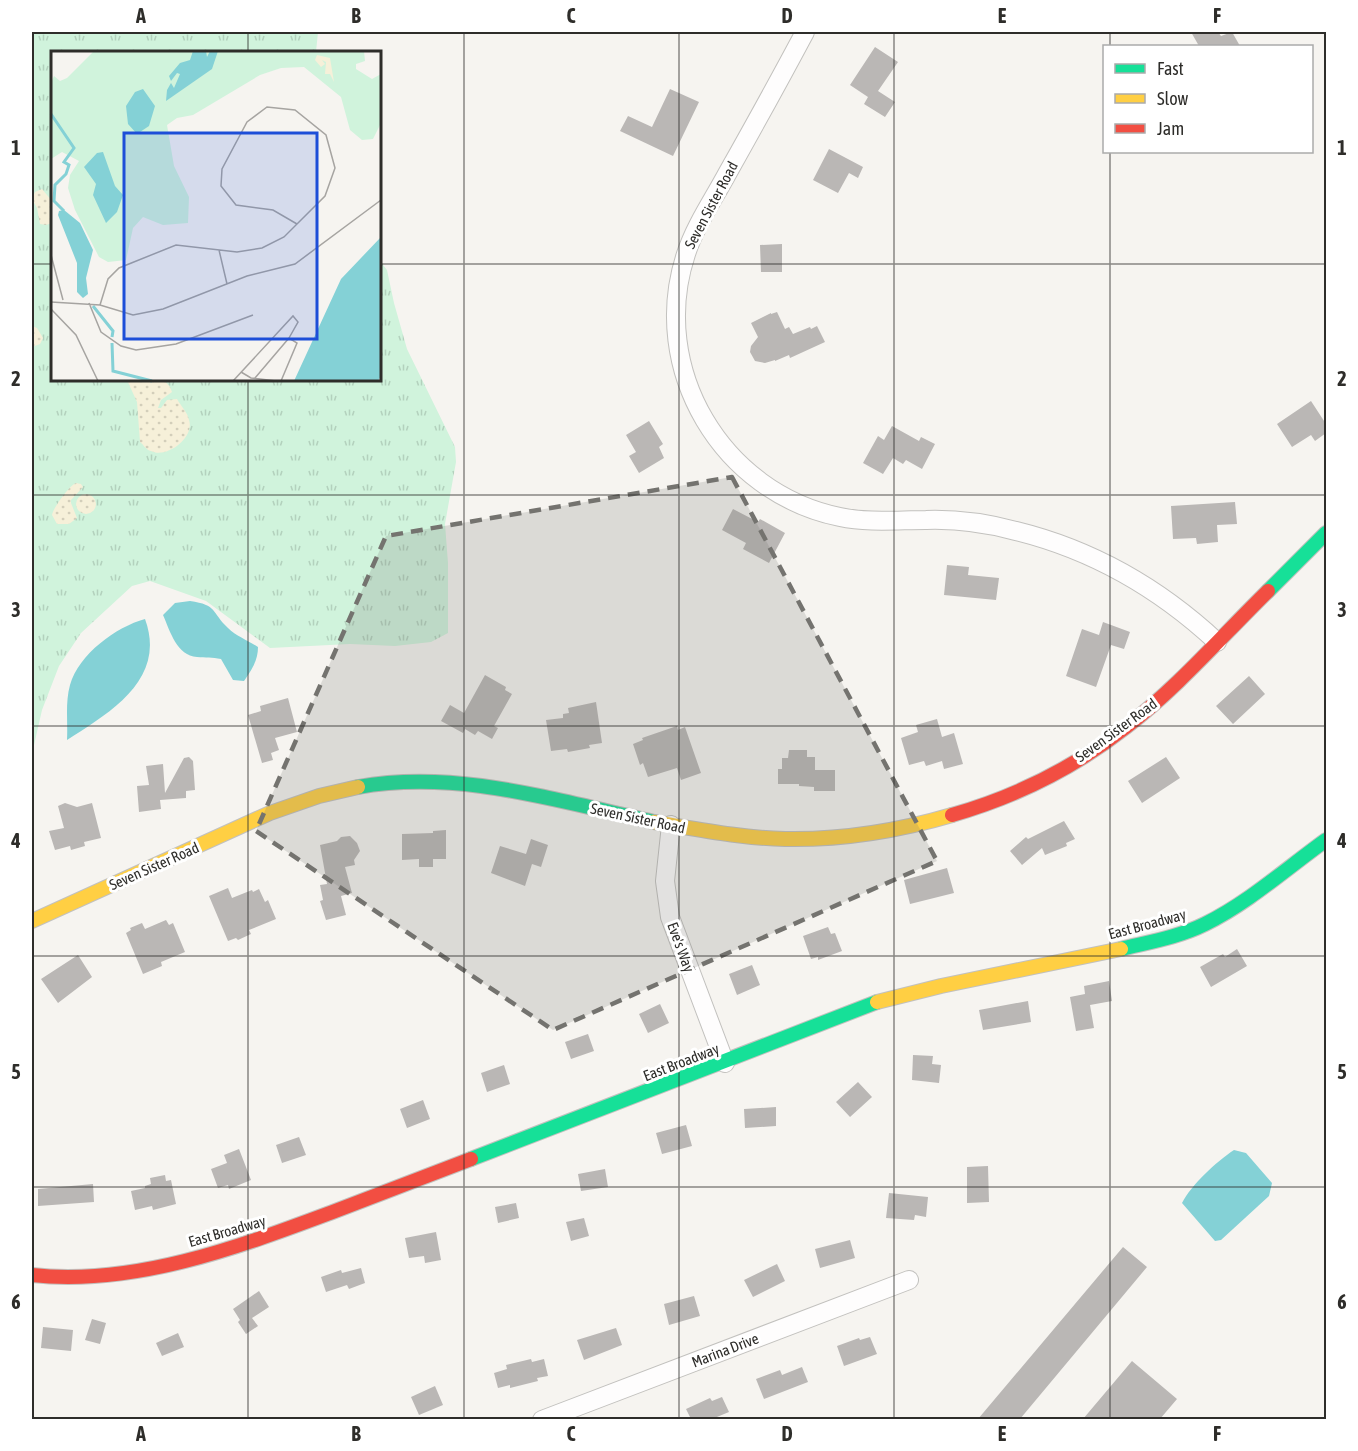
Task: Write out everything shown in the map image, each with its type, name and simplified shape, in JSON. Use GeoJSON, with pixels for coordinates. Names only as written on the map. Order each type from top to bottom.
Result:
{"type":"FeatureCollection","features":[{"type":"Feature","properties":{"kind":"street","name":"Seven Sister Road"},"geometry":{"type":"LineString","coordinates":[[805,32],[695,232],[682,268],[676,320],[679,355],[695,404],[712,434],[735,461],[761,483],[807,508],[858,520],[948,520],[981,524],[1046,539],[1107,564],[1137,580],[1183,611],[1217,642]]}},
{"type":"Feature","properties":{"kind":"street","name":"Seven Sister Road"},"geometry":{"type":"LineString","coordinates":[[32,921],[292,803],[362,786],[409,781],[469,783],[504,788],[671,825],[751,837],[795,839],[839,837],[905,828],[969,811],[1050,776],[1088,754],[1124,728],[1158,700],[1326,533]]}},
{"type":"Feature","properties":{"kind":"street","name":"Eve's Way"},"geometry":{"type":"LineString","coordinates":[[671,825],[665,880],[669,911],[679,946],[724,1063]]}},
{"type":"Feature","properties":{"kind":"street","name":"East Broadway"},"geometry":{"type":"LineString","coordinates":[[32,1275],[61,1278],[111,1275],[188,1260],[271,1235],[724,1063],[867,1005],[941,986],[1090,956],[1184,933],[1231,909],[1326,840]]}},
{"type":"Feature","properties":{"kind":"street","name":"Marina Drive"},"geometry":{"type":"LineString","coordinates":[[542,1419],[909,1280]]}},
{"type":"Feature","properties":{"kind":"highlighted area"},"geometry":{"type":"Polygon","coordinates":[[[732,477],[937,861],[553,1030],[256,831],[386,536],[732,477]]]}},
{"type":"Feature","properties":{"kind":"green space"},"geometry":{"type":"Polygon","coordinates":[[[32,32],[318,32],[316,51],[51,51],[51,381],[381,381],[381,262],[387,270],[407,349],[455,447],[456,462],[445,524],[448,563],[448,633],[431,642],[395,646],[350,644],[270,648],[206,601],[150,581],[132,586],[81,633],[59,666],[42,710],[32,754],[32,32]]]}},
{"type":"Feature","properties":{"kind":"sand"},"geometry":{"type":"Polygon","coordinates":[[[42,189],[51,200],[51,223],[40,224],[37,208],[32,199],[35,192],[42,189]]]}},
{"type":"Feature","properties":{"kind":"sand"},"geometry":{"type":"Polygon","coordinates":[[[32,326],[37,328],[43,338],[40,344],[32,347],[32,326]]]}},
{"type":"Feature","properties":{"kind":"sand"},"geometry":{"type":"Polygon","coordinates":[[[127,381],[165,381],[172,392],[161,400],[158,408],[161,408],[167,400],[177,399],[189,420],[190,427],[184,440],[164,452],[157,453],[148,449],[140,442],[137,402],[127,381]]]}},
{"type":"Feature","properties":{"kind":"sand"},"geometry":{"type":"Polygon","coordinates":[[[76,483],[83,487],[71,500],[77,518],[69,524],[57,524],[52,515],[53,512],[58,502],[76,483]]]}},
{"type":"Feature","properties":{"kind":"sand"},"geometry":{"type":"Polygon","coordinates":[[[86,494],[93,497],[96,504],[93,511],[86,514],[79,511],[76,504],[79,497],[86,494]]]}},
{"type":"Feature","properties":{"kind":"water"},"geometry":{"type":"Polygon","coordinates":[[[190,601],[210,607],[231,631],[258,647],[254,665],[244,681],[233,680],[221,659],[190,656],[175,642],[163,615],[175,603],[190,601]]]}},
{"type":"Feature","properties":{"kind":"water"},"geometry":{"type":"Polygon","coordinates":[[[145,619],[150,640],[148,659],[142,676],[131,692],[117,705],[67,740],[68,692],[81,663],[111,635],[145,619]]]}},
{"type":"Feature","properties":{"kind":"water"},"geometry":{"type":"Polygon","coordinates":[[[1234,1150],[1246,1153],[1272,1183],[1269,1196],[1221,1240],[1215,1241],[1182,1203],[1205,1174],[1234,1150]]]}},
{"type":"Feature","properties":{"kind":"building"},"geometry":{"type":"Polygon","coordinates":[[[1191,32],[1218,32],[1221,36],[1232,32],[1239,45],[1198,45],[1191,32]]]}},
{"type":"Feature","properties":{"kind":"building"},"geometry":{"type":"Polygon","coordinates":[[[875,47],[898,62],[878,91],[895,102],[885,117],[864,104],[868,97],[850,85],[875,47]]]}},
{"type":"Feature","properties":{"kind":"building"},"geometry":{"type":"Polygon","coordinates":[[[670,89],[699,102],[673,156],[620,131],[628,116],[652,127],[670,89]]]}},
{"type":"Feature","properties":{"kind":"building"},"geometry":{"type":"Polygon","coordinates":[[[829,149],[863,167],[858,178],[849,173],[838,193],[813,180],[829,149]]]}},
{"type":"Feature","properties":{"kind":"building"},"geometry":{"type":"Polygon","coordinates":[[[782,244],[782,272],[761,272],[760,245],[782,244]]]}},
{"type":"Feature","properties":{"kind":"building"},"geometry":{"type":"Polygon","coordinates":[[[777,312],[785,329],[789,327],[793,334],[817,326],[825,342],[790,358],[789,355],[765,363],[755,361],[750,352],[751,346],[758,337],[751,323],[777,312]]]}},
{"type":"Feature","properties":{"kind":"building"},"geometry":{"type":"Polygon","coordinates":[[[1311,401],[1326,424],[1326,433],[1315,441],[1311,435],[1292,447],[1277,424],[1311,401]]]}},
{"type":"Feature","properties":{"kind":"building"},"geometry":{"type":"Polygon","coordinates":[[[649,421],[663,444],[659,447],[664,458],[639,473],[629,456],[636,452],[626,435],[649,421]]]}},
{"type":"Feature","properties":{"kind":"building"},"geometry":{"type":"Polygon","coordinates":[[[892,426],[919,441],[921,437],[935,444],[922,469],[906,460],[903,464],[893,458],[883,474],[863,463],[878,436],[884,440],[892,426]]]}},
{"type":"Feature","properties":{"kind":"building"},"geometry":{"type":"Polygon","coordinates":[[[1235,502],[1237,524],[1217,525],[1218,542],[1197,544],[1196,538],[1173,539],[1171,506],[1235,502]]]}},
{"type":"Feature","properties":{"kind":"building"},"geometry":{"type":"Polygon","coordinates":[[[733,509],[758,522],[760,519],[785,533],[769,563],[743,549],[746,543],[722,530],[733,509]]]}},
{"type":"Feature","properties":{"kind":"building"},"geometry":{"type":"Polygon","coordinates":[[[947,565],[969,567],[968,575],[999,578],[996,600],[944,595],[947,565]]]}},
{"type":"Feature","properties":{"kind":"building"},"geometry":{"type":"Polygon","coordinates":[[[1103,622],[1130,632],[1124,649],[1111,645],[1096,687],[1066,676],[1082,629],[1099,635],[1103,622]]]}},
{"type":"Feature","properties":{"kind":"building"},"geometry":{"type":"Polygon","coordinates":[[[485,675],[506,687],[505,690],[512,694],[494,726],[498,728],[492,739],[478,731],[475,735],[465,729],[463,733],[441,721],[450,705],[464,713],[485,675]]]}},
{"type":"Feature","properties":{"kind":"building"},"geometry":{"type":"Polygon","coordinates":[[[1249,676],[1265,694],[1233,724],[1216,706],[1249,676]]]}},
{"type":"Feature","properties":{"kind":"building"},"geometry":{"type":"Polygon","coordinates":[[[288,698],[297,732],[275,738],[279,750],[271,753],[273,760],[262,763],[248,715],[261,711],[260,706],[288,698]]]}},
{"type":"Feature","properties":{"kind":"building"},"geometry":{"type":"Polygon","coordinates":[[[596,702],[602,743],[568,752],[567,749],[551,751],[546,720],[563,718],[563,714],[569,713],[568,708],[596,702]]]}},
{"type":"Feature","properties":{"kind":"building"},"geometry":{"type":"Polygon","coordinates":[[[937,719],[942,737],[954,733],[963,764],[944,769],[942,761],[926,766],[924,761],[909,765],[901,738],[918,732],[916,725],[937,719]]]}},
{"type":"Feature","properties":{"kind":"building"},"geometry":{"type":"Polygon","coordinates":[[[677,726],[678,730],[685,727],[701,773],[681,780],[677,768],[648,777],[643,763],[640,765],[633,744],[643,740],[642,738],[677,726]]]}},
{"type":"Feature","properties":{"kind":"building"},"geometry":{"type":"Polygon","coordinates":[[[789,750],[807,750],[807,757],[815,757],[815,770],[835,770],[835,791],[814,791],[814,787],[799,786],[799,784],[778,784],[778,769],[782,769],[782,758],[788,758],[789,750]]]}},
{"type":"Feature","properties":{"kind":"building"},"geometry":{"type":"Polygon","coordinates":[[[189,757],[193,761],[195,790],[186,791],[186,798],[160,800],[161,809],[139,812],[137,786],[149,785],[146,766],[163,764],[165,793],[184,758],[189,757]]]}},
{"type":"Feature","properties":{"kind":"building"},"geometry":{"type":"Polygon","coordinates":[[[1166,757],[1180,778],[1142,803],[1128,781],[1166,757]]]}},
{"type":"Feature","properties":{"kind":"building"},"geometry":{"type":"Polygon","coordinates":[[[65,803],[77,807],[92,803],[101,838],[84,842],[85,846],[71,850],[70,846],[55,850],[49,831],[64,828],[58,806],[65,803]]]}},
{"type":"Feature","properties":{"kind":"building"},"geometry":{"type":"Polygon","coordinates":[[[1064,821],[1075,839],[1066,843],[1067,846],[1045,855],[1042,848],[1022,865],[1010,851],[1026,837],[1028,839],[1064,821]]]}},
{"type":"Feature","properties":{"kind":"building"},"geometry":{"type":"Polygon","coordinates":[[[446,830],[446,859],[433,859],[433,867],[419,867],[419,859],[402,860],[402,834],[433,833],[433,831],[446,830]]]}},
{"type":"Feature","properties":{"kind":"building"},"geometry":{"type":"Polygon","coordinates":[[[350,836],[357,843],[360,851],[354,860],[355,865],[345,867],[352,893],[341,896],[346,915],[326,920],[320,901],[323,900],[320,885],[327,884],[320,845],[350,836]]]}},
{"type":"Feature","properties":{"kind":"building"},"geometry":{"type":"Polygon","coordinates":[[[531,839],[548,845],[541,867],[532,864],[525,886],[491,873],[500,846],[526,854],[531,839]]]}},
{"type":"Feature","properties":{"kind":"building"},"geometry":{"type":"Polygon","coordinates":[[[947,868],[954,893],[910,904],[904,880],[947,868]]]}},
{"type":"Feature","properties":{"kind":"building"},"geometry":{"type":"Polygon","coordinates":[[[228,888],[232,898],[259,889],[265,902],[268,900],[276,919],[249,930],[251,934],[238,940],[236,938],[228,941],[209,896],[228,888]]]}},
{"type":"Feature","properties":{"kind":"building"},"geometry":{"type":"Polygon","coordinates":[[[166,920],[169,925],[173,923],[185,952],[161,962],[162,966],[143,974],[126,933],[131,930],[130,928],[142,923],[145,929],[166,920]]]}},
{"type":"Feature","properties":{"kind":"building"},"geometry":{"type":"Polygon","coordinates":[[[828,927],[831,934],[835,933],[842,951],[818,960],[818,957],[811,959],[803,936],[828,927]]]}},
{"type":"Feature","properties":{"kind":"building"},"geometry":{"type":"Polygon","coordinates":[[[1237,949],[1247,966],[1211,987],[1200,967],[1223,954],[1225,957],[1237,949]]]}},
{"type":"Feature","properties":{"kind":"building"},"geometry":{"type":"Polygon","coordinates":[[[78,955],[92,977],[58,1003],[41,979],[78,955]]]}},
{"type":"Feature","properties":{"kind":"building"},"geometry":{"type":"Polygon","coordinates":[[[752,965],[760,985],[737,995],[729,974],[752,965]]]}},
{"type":"Feature","properties":{"kind":"building"},"geometry":{"type":"Polygon","coordinates":[[[1109,981],[1112,1001],[1090,1005],[1094,1028],[1076,1031],[1070,997],[1085,994],[1084,986],[1109,981]]]}},
{"type":"Feature","properties":{"kind":"building"},"geometry":{"type":"Polygon","coordinates":[[[1028,1001],[1031,1022],[983,1030],[979,1010],[1028,1001]]]}},
{"type":"Feature","properties":{"kind":"building"},"geometry":{"type":"Polygon","coordinates":[[[660,1004],[669,1023],[648,1033],[639,1014],[660,1004]]]}},
{"type":"Feature","properties":{"kind":"building"},"geometry":{"type":"Polygon","coordinates":[[[588,1034],[594,1051],[571,1059],[565,1042],[588,1034]]]}},
{"type":"Feature","properties":{"kind":"building"},"geometry":{"type":"Polygon","coordinates":[[[913,1055],[933,1056],[932,1064],[941,1065],[939,1083],[912,1080],[913,1055]]]}},
{"type":"Feature","properties":{"kind":"building"},"geometry":{"type":"Polygon","coordinates":[[[504,1065],[510,1084],[487,1092],[481,1073],[504,1065]]]}},
{"type":"Feature","properties":{"kind":"building"},"geometry":{"type":"Polygon","coordinates":[[[858,1082],[872,1097],[850,1117],[836,1102],[858,1082]]]}},
{"type":"Feature","properties":{"kind":"building"},"geometry":{"type":"Polygon","coordinates":[[[423,1100],[430,1119],[407,1128],[400,1109],[423,1100]]]}},
{"type":"Feature","properties":{"kind":"building"},"geometry":{"type":"Polygon","coordinates":[[[776,1107],[776,1126],[745,1128],[744,1109],[776,1107]]]}},
{"type":"Feature","properties":{"kind":"building"},"geometry":{"type":"Polygon","coordinates":[[[686,1125],[692,1146],[662,1154],[656,1133],[686,1125]]]}},
{"type":"Feature","properties":{"kind":"building"},"geometry":{"type":"Polygon","coordinates":[[[299,1137],[306,1155],[282,1163],[276,1145],[299,1137]]]}},
{"type":"Feature","properties":{"kind":"building"},"geometry":{"type":"Polygon","coordinates":[[[239,1149],[251,1180],[229,1189],[228,1185],[218,1188],[211,1169],[227,1163],[224,1155],[239,1149]]]}},
{"type":"Feature","properties":{"kind":"building"},"geometry":{"type":"Polygon","coordinates":[[[988,1166],[989,1202],[967,1203],[967,1167],[988,1166]]]}},
{"type":"Feature","properties":{"kind":"building"},"geometry":{"type":"Polygon","coordinates":[[[605,1169],[608,1187],[581,1191],[578,1174],[605,1169]]]}},
{"type":"Feature","properties":{"kind":"building"},"geometry":{"type":"Polygon","coordinates":[[[165,1175],[166,1181],[171,1180],[176,1204],[153,1210],[152,1206],[135,1210],[131,1191],[151,1184],[150,1178],[165,1175]]]}},
{"type":"Feature","properties":{"kind":"building"},"geometry":{"type":"Polygon","coordinates":[[[93,1184],[94,1202],[38,1206],[38,1189],[93,1184]]]}},
{"type":"Feature","properties":{"kind":"building"},"geometry":{"type":"Polygon","coordinates":[[[889,1193],[928,1197],[926,1217],[915,1215],[914,1220],[886,1218],[889,1193]]]}},
{"type":"Feature","properties":{"kind":"building"},"geometry":{"type":"Polygon","coordinates":[[[516,1203],[519,1218],[498,1223],[495,1207],[516,1203]]]}},
{"type":"Feature","properties":{"kind":"building"},"geometry":{"type":"Polygon","coordinates":[[[584,1218],[589,1236],[571,1241],[566,1222],[584,1218]]]}},
{"type":"Feature","properties":{"kind":"building"},"geometry":{"type":"Polygon","coordinates":[[[436,1232],[441,1260],[425,1263],[424,1256],[409,1258],[405,1238],[436,1232]]]}},
{"type":"Feature","properties":{"kind":"building"},"geometry":{"type":"Polygon","coordinates":[[[850,1240],[855,1258],[820,1268],[815,1249],[850,1240]]]}},
{"type":"Feature","properties":{"kind":"building"},"geometry":{"type":"Polygon","coordinates":[[[1123,1247],[1147,1267],[1020,1419],[978,1419],[1123,1247]]]}},
{"type":"Feature","properties":{"kind":"building"},"geometry":{"type":"Polygon","coordinates":[[[777,1264],[785,1281],[753,1297],[744,1280],[777,1264]]]}},
{"type":"Feature","properties":{"kind":"building"},"geometry":{"type":"Polygon","coordinates":[[[361,1268],[365,1283],[349,1289],[347,1285],[326,1292],[321,1277],[341,1270],[342,1273],[361,1268]]]}},
{"type":"Feature","properties":{"kind":"building"},"geometry":{"type":"Polygon","coordinates":[[[259,1291],[269,1307],[252,1318],[258,1326],[246,1334],[233,1309],[259,1291]]]}},
{"type":"Feature","properties":{"kind":"building"},"geometry":{"type":"Polygon","coordinates":[[[694,1296],[700,1316],[669,1325],[664,1304],[694,1296]]]}},
{"type":"Feature","properties":{"kind":"building"},"geometry":{"type":"Polygon","coordinates":[[[92,1319],[106,1323],[100,1344],[85,1340],[92,1319]]]}},
{"type":"Feature","properties":{"kind":"building"},"geometry":{"type":"Polygon","coordinates":[[[43,1327],[73,1330],[71,1351],[41,1348],[43,1327]]]}},
{"type":"Feature","properties":{"kind":"building"},"geometry":{"type":"Polygon","coordinates":[[[616,1328],[622,1345],[584,1360],[577,1340],[616,1328]]]}},
{"type":"Feature","properties":{"kind":"building"},"geometry":{"type":"Polygon","coordinates":[[[178,1333],[184,1347],[162,1356],[156,1343],[178,1333]]]}},
{"type":"Feature","properties":{"kind":"building"},"geometry":{"type":"Polygon","coordinates":[[[870,1337],[877,1354],[844,1366],[837,1346],[859,1338],[860,1340],[870,1337]]]}},
{"type":"Feature","properties":{"kind":"building"},"geometry":{"type":"Polygon","coordinates":[[[531,1359],[532,1362],[544,1359],[548,1376],[510,1388],[510,1385],[498,1388],[494,1373],[507,1369],[506,1365],[531,1359]]]}},
{"type":"Feature","properties":{"kind":"building"},"geometry":{"type":"Polygon","coordinates":[[[1132,1361],[1177,1399],[1160,1419],[1083,1419],[1132,1361]]]}},
{"type":"Feature","properties":{"kind":"building"},"geometry":{"type":"Polygon","coordinates":[[[802,1367],[808,1382],[764,1399],[756,1379],[780,1370],[782,1375],[802,1367]]]}},
{"type":"Feature","properties":{"kind":"building"},"geometry":{"type":"Polygon","coordinates":[[[435,1386],[443,1405],[419,1415],[411,1397],[435,1386]]]}},
{"type":"Feature","properties":{"kind":"building"},"geometry":{"type":"Polygon","coordinates":[[[722,1397],[729,1412],[712,1419],[691,1419],[686,1409],[710,1398],[712,1401],[722,1397]]]}},
{"type":"Feature","properties":{"kind":"traffic: fast"},"geometry":{"type":"LineString","coordinates":[[1268,591],[1326,533]]}},
{"type":"Feature","properties":{"kind":"traffic: fast"},"geometry":{"type":"LineString","coordinates":[[358,787],[395,782],[470,785],[544,797],[654,822]]}},
{"type":"Feature","properties":{"kind":"traffic: fast"},"geometry":{"type":"LineString","coordinates":[[1121,949],[1174,936],[1221,916],[1252,896],[1326,840]]}},
{"type":"Feature","properties":{"kind":"traffic: fast"},"geometry":{"type":"LineString","coordinates":[[471,1159],[877,1002]]}},
{"type":"Feature","properties":{"kind":"traffic: slow"},"geometry":{"type":"LineString","coordinates":[[32,921],[270,813],[319,796],[358,787]]}},
{"type":"Feature","properties":{"kind":"traffic: slow"},"geometry":{"type":"LineString","coordinates":[[654,822],[752,837],[806,839],[870,833],[911,826],[952,815]]}},
{"type":"Feature","properties":{"kind":"traffic: slow"},"geometry":{"type":"LineString","coordinates":[[877,1002],[941,986],[1121,949]]}},
{"type":"Feature","properties":{"kind":"traffic: jam"},"geometry":{"type":"LineString","coordinates":[[952,815],[1021,790],[1065,768],[1106,742],[1164,695],[1268,591]]}},
{"type":"Feature","properties":{"kind":"traffic: jam"},"geometry":{"type":"LineString","coordinates":[[32,1275],[70,1277],[108,1275],[184,1261],[258,1239],[471,1159]]}}]}
